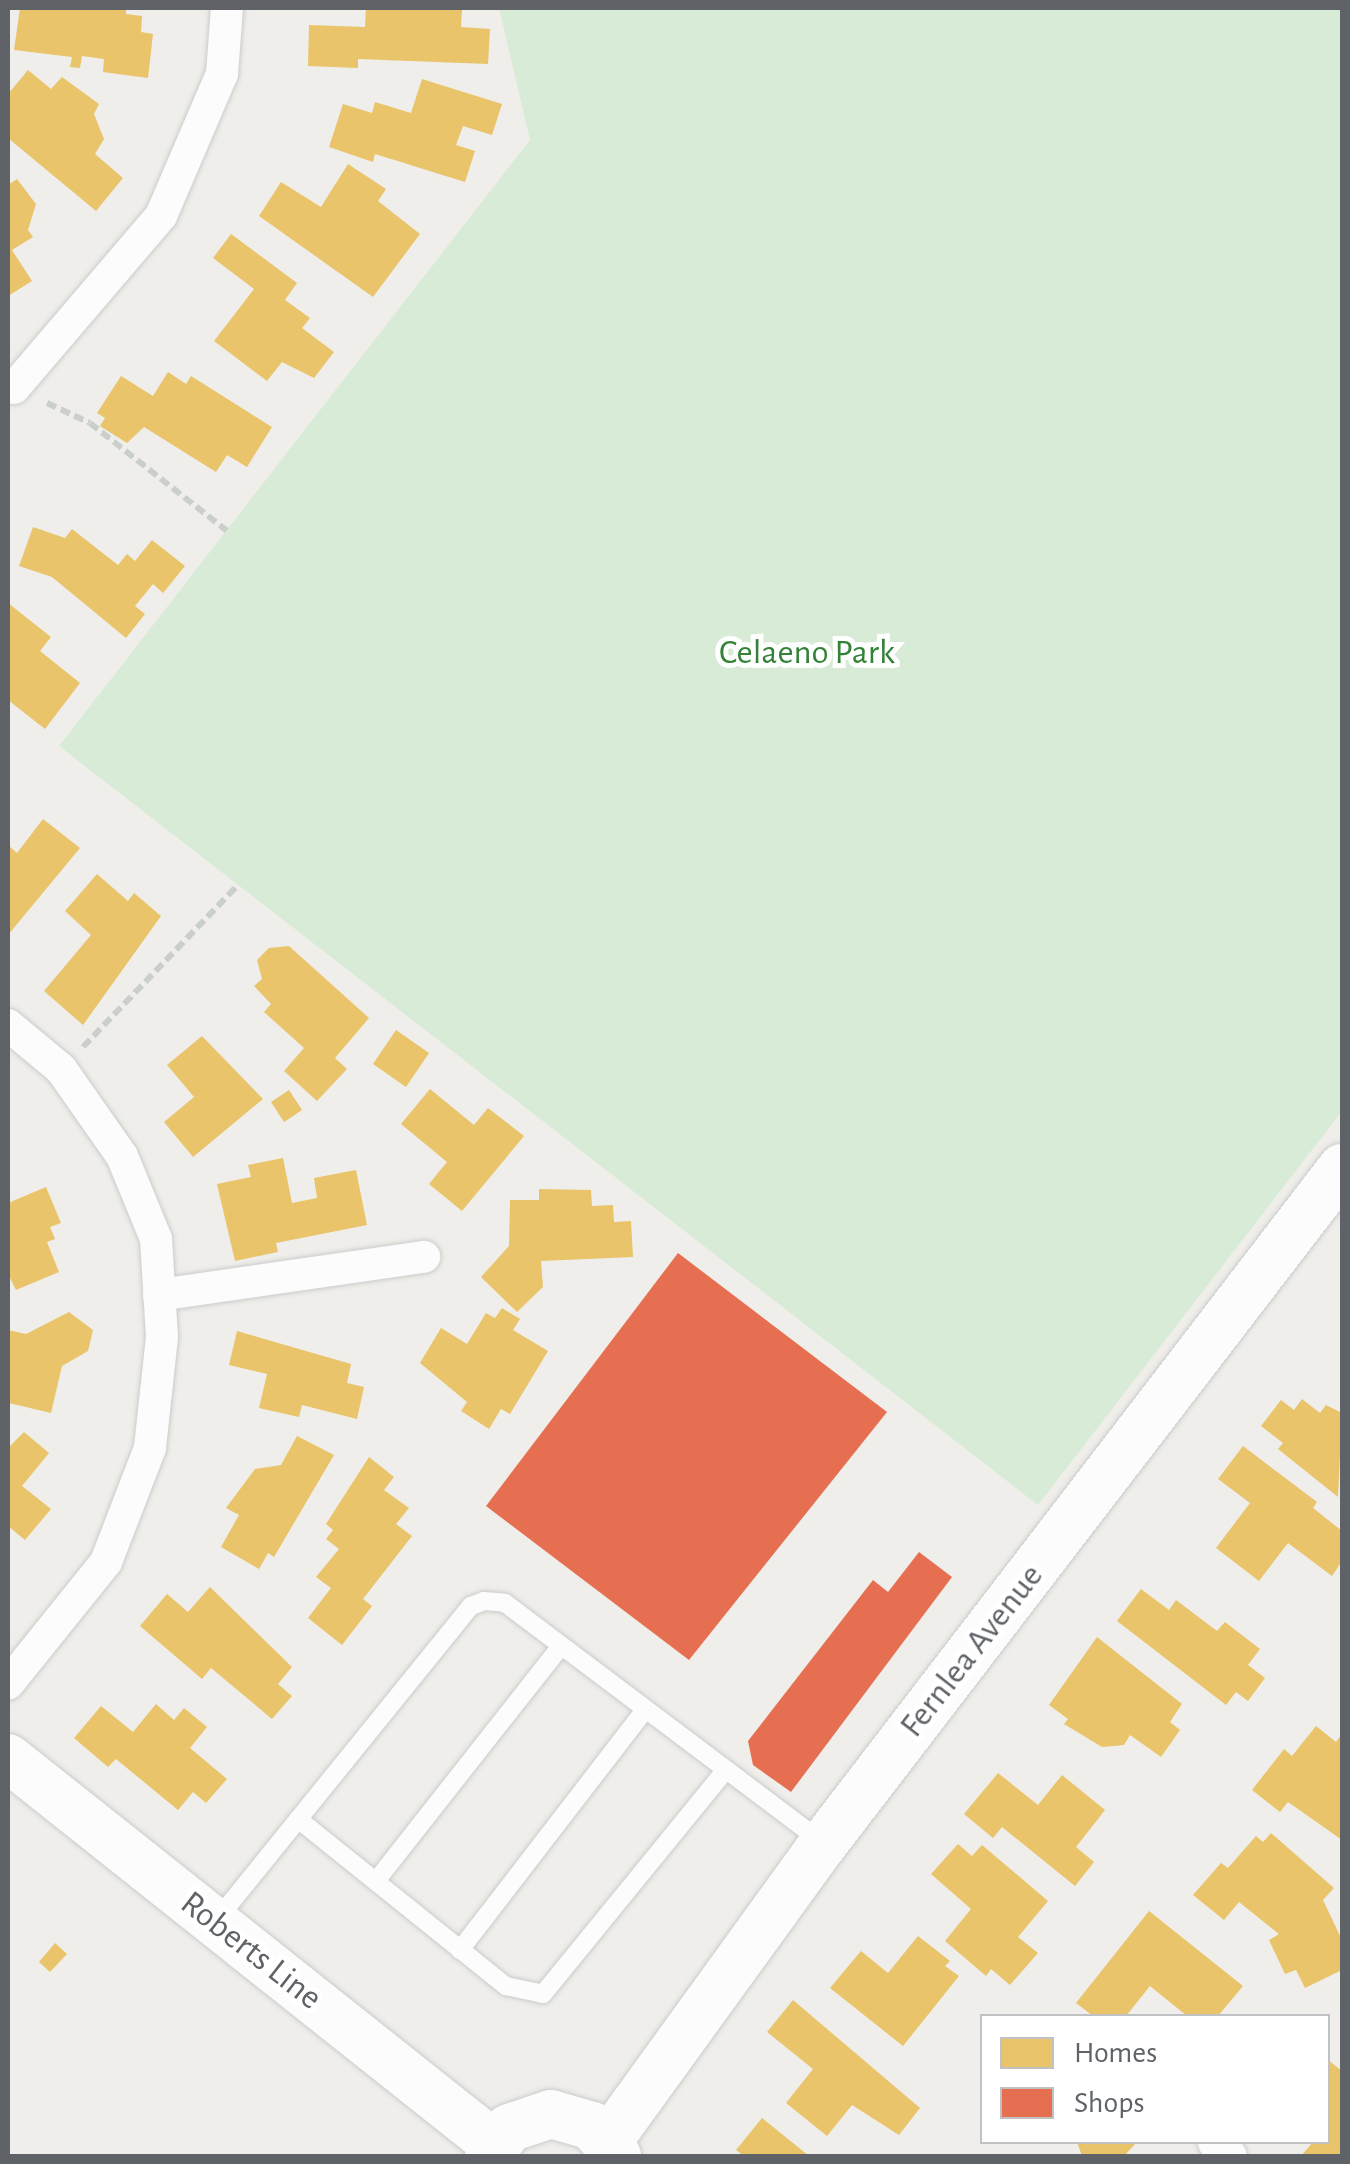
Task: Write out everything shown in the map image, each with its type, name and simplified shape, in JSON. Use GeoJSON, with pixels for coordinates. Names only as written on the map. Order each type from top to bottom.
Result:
{"type":"FeatureCollection","features":[{"type":"Feature","properties":{"kind":"street"},"geometry":{"type":"LineString","coordinates":[[14,388],[161,216],[222,74],[227,8]]}},
{"type":"Feature","properties":{"kind":"street"},"geometry":{"type":"LineString","coordinates":[[8,1026],[61,1069],[122,1156],[156,1238],[162,1337],[150,1448],[106,1562],[8,1684]]}},
{"type":"Feature","properties":{"kind":"street","name":"Fernlea Avenue"},"geometry":{"type":"LineString","coordinates":[[613,2148],[824,1843],[1342,1168]]}},
{"type":"Feature","properties":{"kind":"street"},"geometry":{"type":"LineString","coordinates":[[159,1295],[424,1257]]}},
{"type":"Feature","properties":{"kind":"street","name":"Roberts Line"},"geometry":{"type":"LineString","coordinates":[[8,1758],[215,1922],[491,2150]]}},
{"type":"Feature","properties":{"kind":"street"},"geometry":{"type":"LineString","coordinates":[[491,2150],[519,2123],[551,2114],[592,2126],[613,2148]]}},
{"type":"Feature","properties":{"kind":"lane"},"geometry":{"type":"LineString","coordinates":[[215,1922],[471,1606],[504,1602],[824,1843]]}},
{"type":"Feature","properties":{"kind":"lane"},"geometry":{"type":"LineString","coordinates":[[376,1881],[560,1647]]}},
{"type":"Feature","properties":{"kind":"lane"},"geometry":{"type":"LineString","coordinates":[[460,1950],[645,1710]]}},
{"type":"Feature","properties":{"kind":"lane"},"geometry":{"type":"LineString","coordinates":[[298,1819],[512,1990],[552,1990],[726,1770]]}},
{"type":"Feature","properties":{"kind":"path"},"geometry":{"type":"LineString","coordinates":[[14,388],[90,422],[227,531]]}},
{"type":"Feature","properties":{"kind":"path"},"geometry":{"type":"LineString","coordinates":[[61,1069],[238,885]]}},
{"type":"Feature","properties":{"kind":"green space","name":"Celaeno Park"},"geometry":{"type":"Polygon","coordinates":[[[499,8],[1342,8],[1342,1111],[1038,1505],[59,746],[530,140],[499,8]]]}},
{"type":"Feature","properties":{"kind":"building: Homes"},"geometry":{"type":"Polygon","coordinates":[[[20,8],[126,8],[126,14],[142,16],[141,32],[153,34],[148,78],[103,72],[104,59],[82,56],[80,68],[70,67],[72,57],[14,50],[20,8]]]}},
{"type":"Feature","properties":{"kind":"building: Homes"},"geometry":{"type":"Polygon","coordinates":[[[366,8],[462,8],[461,27],[490,29],[488,64],[358,59],[358,68],[308,66],[309,25],[365,27],[366,8]]]}},
{"type":"Feature","properties":{"kind":"building: Homes"},"geometry":{"type":"Polygon","coordinates":[[[28,70],[51,89],[62,77],[99,104],[94,114],[104,139],[95,154],[123,178],[96,211],[8,138],[8,94],[28,70]]]}},
{"type":"Feature","properties":{"kind":"building: Homes"},"geometry":{"type":"Polygon","coordinates":[[[422,79],[502,104],[492,135],[463,126],[456,145],[475,151],[465,182],[375,154],[373,162],[329,147],[343,104],[372,113],[375,102],[411,113],[422,79]]]}},
{"type":"Feature","properties":{"kind":"building: Homes"},"geometry":{"type":"Polygon","coordinates":[[[348,164],[386,189],[378,201],[420,234],[373,297],[259,216],[281,182],[321,207],[348,164]]]}},
{"type":"Feature","properties":{"kind":"building: Homes"},"geometry":{"type":"Polygon","coordinates":[[[17,179],[36,204],[28,230],[33,237],[12,250],[32,281],[8,296],[8,185],[17,179]]]}},
{"type":"Feature","properties":{"kind":"building: Homes"},"geometry":{"type":"Polygon","coordinates":[[[231,234],[297,283],[285,300],[310,318],[302,328],[334,352],[314,378],[282,362],[267,381],[214,341],[254,289],[213,258],[231,234]]]}},
{"type":"Feature","properties":{"kind":"building: Homes"},"geometry":{"type":"Polygon","coordinates":[[[168,372],[186,384],[191,376],[272,427],[247,467],[227,455],[216,472],[144,427],[127,443],[100,426],[105,418],[97,413],[121,376],[153,396],[168,372]]]}},
{"type":"Feature","properties":{"kind":"building: Homes"},"geometry":{"type":"Polygon","coordinates":[[[33,527],[65,538],[72,529],[118,565],[127,554],[135,561],[152,540],[185,566],[163,593],[153,584],[135,606],[145,614],[126,638],[52,577],[19,566],[33,527]]]}},
{"type":"Feature","properties":{"kind":"building: Homes"},"geometry":{"type":"Polygon","coordinates":[[[8,603],[51,637],[40,651],[80,683],[45,729],[8,700],[8,603]]]}},
{"type":"Feature","properties":{"kind":"building: Homes"},"geometry":{"type":"Polygon","coordinates":[[[43,819],[80,848],[8,935],[8,845],[17,853],[43,819]]]}},
{"type":"Feature","properties":{"kind":"building: Homes"},"geometry":{"type":"Polygon","coordinates":[[[97,874],[128,901],[134,893],[161,916],[83,1025],[44,991],[91,935],[65,911],[97,874]]]}},
{"type":"Feature","properties":{"kind":"building: Homes"},"geometry":{"type":"Polygon","coordinates":[[[289,946],[369,1018],[335,1058],[347,1069],[317,1101],[284,1071],[304,1048],[264,1012],[271,1004],[254,986],[262,979],[257,960],[269,948],[289,946]]]}},
{"type":"Feature","properties":{"kind":"building: Homes"},"geometry":{"type":"Polygon","coordinates":[[[396,1030],[429,1053],[406,1087],[373,1064],[396,1030]]]}},
{"type":"Feature","properties":{"kind":"building: Homes"},"geometry":{"type":"Polygon","coordinates":[[[202,1036],[263,1099],[193,1157],[164,1122],[194,1097],[167,1065],[202,1036]]]}},
{"type":"Feature","properties":{"kind":"building: Homes"},"geometry":{"type":"Polygon","coordinates":[[[430,1089],[474,1125],[488,1108],[524,1136],[462,1211],[429,1184],[447,1162],[401,1124],[430,1089]]]}},
{"type":"Feature","properties":{"kind":"building: Homes"},"geometry":{"type":"Polygon","coordinates":[[[289,1090],[302,1110],[284,1122],[271,1102],[289,1090]]]}},
{"type":"Feature","properties":{"kind":"building: Homes"},"geometry":{"type":"Polygon","coordinates":[[[283,1158],[292,1203],[317,1198],[314,1178],[356,1170],[367,1225],[276,1243],[278,1252],[235,1261],[217,1184],[251,1177],[248,1165],[283,1158]]]}},
{"type":"Feature","properties":{"kind":"building: Homes"},"geometry":{"type":"Polygon","coordinates":[[[46,1187],[61,1223],[50,1227],[55,1239],[47,1242],[59,1272],[16,1290],[8,1274],[8,1203],[46,1187]]]}},
{"type":"Feature","properties":{"kind":"building: Homes"},"geometry":{"type":"Polygon","coordinates":[[[539,1189],[591,1190],[592,1206],[613,1205],[614,1222],[631,1221],[633,1257],[541,1261],[543,1287],[517,1312],[481,1277],[509,1246],[510,1200],[539,1200],[539,1189]]]}},
{"type":"Feature","properties":{"kind":"building: Homes"},"geometry":{"type":"Polygon","coordinates":[[[502,1308],[520,1319],[513,1330],[548,1351],[510,1414],[501,1409],[489,1429],[461,1411],[467,1402],[420,1363],[441,1328],[467,1344],[486,1313],[495,1318],[502,1308]]]}},
{"type":"Feature","properties":{"kind":"building: Homes"},"geometry":{"type":"Polygon","coordinates":[[[69,1312],[93,1330],[88,1351],[62,1366],[51,1413],[9,1403],[8,1330],[26,1334],[69,1312]]]}},
{"type":"Feature","properties":{"kind":"building: Homes"},"geometry":{"type":"Polygon","coordinates":[[[237,1331],[351,1364],[347,1383],[364,1387],[357,1419],[302,1405],[299,1417],[259,1408],[267,1374],[229,1365],[237,1331]]]}},
{"type":"Feature","properties":{"kind":"building: Homes"},"geometry":{"type":"Polygon","coordinates":[[[1302,1399],[1320,1413],[1326,1405],[1342,1413],[1338,1497],[1278,1449],[1283,1443],[1261,1426],[1281,1400],[1294,1410],[1302,1399]]]}},
{"type":"Feature","properties":{"kind":"building: Homes"},"geometry":{"type":"Polygon","coordinates":[[[24,1432],[49,1453],[22,1486],[51,1509],[25,1540],[8,1526],[8,1448],[24,1432]]]}},
{"type":"Feature","properties":{"kind":"building: Homes"},"geometry":{"type":"Polygon","coordinates":[[[297,1436],[334,1455],[274,1557],[268,1553],[259,1569],[221,1547],[239,1515],[226,1508],[255,1469],[281,1465],[297,1436]]]}},
{"type":"Feature","properties":{"kind":"building: Homes"},"geometry":{"type":"Polygon","coordinates":[[[1243,1446],[1317,1502],[1313,1508],[1342,1531],[1342,1561],[1332,1576],[1288,1543],[1259,1581],[1216,1548],[1250,1503],[1218,1479],[1243,1446]]]}},
{"type":"Feature","properties":{"kind":"building: Homes"},"geometry":{"type":"Polygon","coordinates":[[[369,1457],[394,1477],[384,1490],[409,1508],[396,1524],[412,1536],[363,1599],[372,1606],[342,1645],[308,1618],[331,1588],[316,1577],[339,1549],[326,1539],[333,1530],[326,1524],[369,1457]]]}},
{"type":"Feature","properties":{"kind":"building: Homes"},"geometry":{"type":"Polygon","coordinates":[[[210,1587],[292,1667],[278,1684],[292,1696],[272,1719],[211,1668],[202,1679],[140,1626],[167,1594],[188,1612],[210,1587]]]}},
{"type":"Feature","properties":{"kind":"building: Homes"},"geometry":{"type":"Polygon","coordinates":[[[1141,1589],[1169,1610],[1176,1600],[1217,1631],[1225,1622],[1260,1649],[1248,1665],[1265,1678],[1248,1701],[1236,1692],[1226,1705],[1117,1621],[1141,1589]]]}},
{"type":"Feature","properties":{"kind":"building: Homes"},"geometry":{"type":"Polygon","coordinates":[[[1097,1637],[1182,1704],[1170,1722],[1180,1730],[1161,1757],[1130,1735],[1124,1745],[1102,1747],[1064,1724],[1068,1719],[1049,1705],[1097,1637]]]}},
{"type":"Feature","properties":{"kind":"building: Homes"},"geometry":{"type":"Polygon","coordinates":[[[156,1704],[174,1720],[184,1708],[207,1727],[190,1748],[227,1779],[206,1803],[193,1792],[178,1810],[116,1759],[108,1767],[74,1738],[101,1706],[133,1732],[156,1704]]]}},
{"type":"Feature","properties":{"kind":"building: Homes"},"geometry":{"type":"Polygon","coordinates":[[[1316,1726],[1336,1742],[1342,1734],[1342,1840],[1288,1802],[1280,1812],[1252,1790],[1284,1749],[1292,1756],[1316,1726]]]}},
{"type":"Feature","properties":{"kind":"building: Homes"},"geometry":{"type":"Polygon","coordinates":[[[998,1773],[1038,1805],[1062,1775],[1105,1810],[1076,1847],[1094,1862],[1075,1886],[1002,1827],[993,1838],[964,1814],[998,1773]]]}},
{"type":"Feature","properties":{"kind":"building: Homes"},"geometry":{"type":"Polygon","coordinates":[[[1271,1833],[1334,1888],[1323,1900],[1342,1940],[1342,1970],[1305,1988],[1296,1970],[1285,1974],[1269,1940],[1279,1934],[1239,1902],[1224,1920],[1193,1895],[1221,1863],[1228,1868],[1256,1836],[1263,1842],[1271,1833]]]}},
{"type":"Feature","properties":{"kind":"building: Homes"},"geometry":{"type":"Polygon","coordinates":[[[958,1844],[972,1856],[982,1845],[1048,1901],[1018,1937],[1038,1953],[1010,1985],[991,1969],[986,1976],[945,1941],[971,1909],[931,1874],[958,1844]]]}},
{"type":"Feature","properties":{"kind":"building: Homes"},"geometry":{"type":"Polygon","coordinates":[[[1149,1911],[1243,1986],[1220,2014],[1185,2014],[1150,1986],[1128,2014],[1090,2014],[1076,2003],[1149,1911]]]}},
{"type":"Feature","properties":{"kind":"building: Homes"},"geometry":{"type":"Polygon","coordinates":[[[918,1936],[950,1961],[945,1966],[959,1976],[903,2046],[830,1988],[861,1951],[888,1973],[918,1936]]]}},
{"type":"Feature","properties":{"kind":"building: Homes"},"geometry":{"type":"Polygon","coordinates":[[[55,1943],[67,1954],[50,1972],[39,1962],[55,1943]]]}},
{"type":"Feature","properties":{"kind":"building: Homes"},"geometry":{"type":"Polygon","coordinates":[[[793,2000],[920,2108],[899,2135],[852,2105],[827,2136],[786,2103],[813,2069],[767,2032],[793,2000]]]}},
{"type":"Feature","properties":{"kind":"building: Homes"},"geometry":{"type":"Polygon","coordinates":[[[1330,2062],[1342,2071],[1342,2156],[1301,2156],[1311,2144],[1330,2144],[1330,2062]]]}},
{"type":"Feature","properties":{"kind":"building: Homes"},"geometry":{"type":"Polygon","coordinates":[[[762,2118],[809,2156],[744,2156],[736,2150],[762,2118]]]}},
{"type":"Feature","properties":{"kind":"building: Homes"},"geometry":{"type":"Polygon","coordinates":[[[1078,2144],[1135,2144],[1124,2156],[1082,2156],[1078,2144]]]}},
{"type":"Feature","properties":{"kind":"building: Shops"},"geometry":{"type":"Polygon","coordinates":[[[678,1253],[887,1412],[689,1660],[486,1506],[678,1253]]]}},
{"type":"Feature","properties":{"kind":"building: Shops"},"geometry":{"type":"Polygon","coordinates":[[[919,1552],[952,1577],[791,1792],[753,1765],[748,1741],[873,1580],[888,1592],[919,1552]]]}}]}
